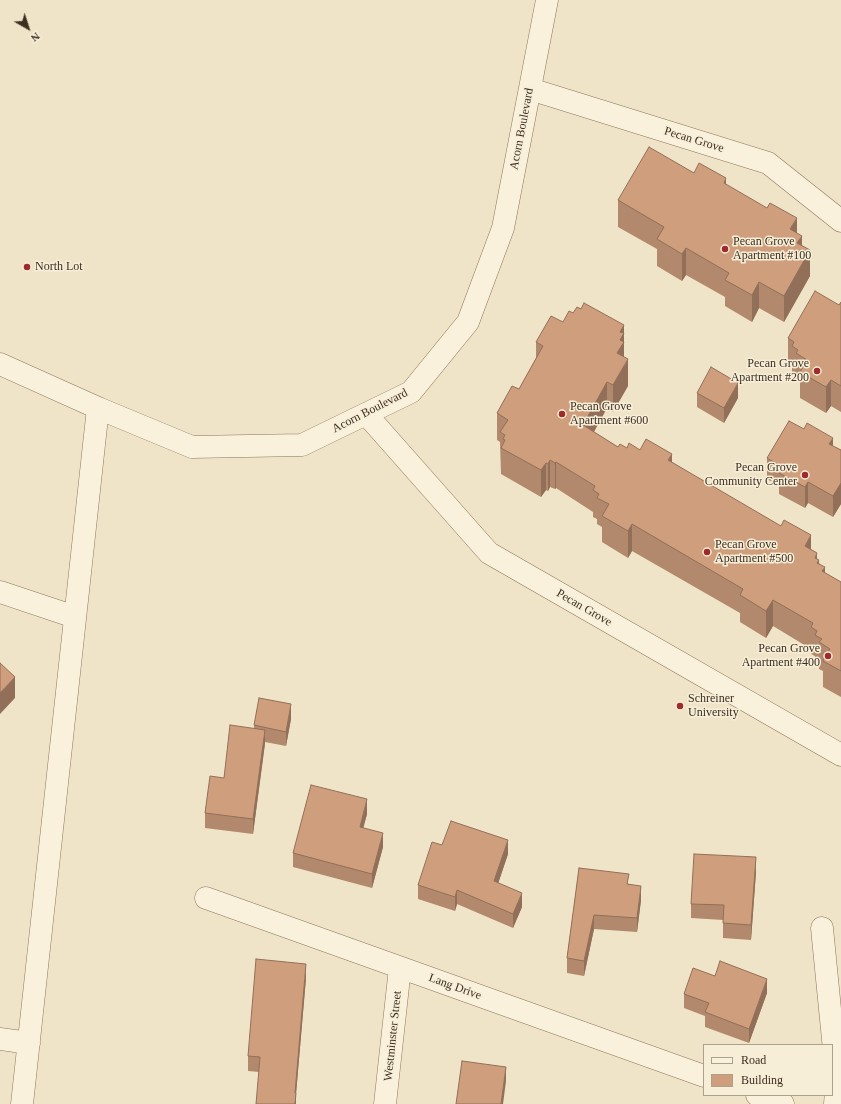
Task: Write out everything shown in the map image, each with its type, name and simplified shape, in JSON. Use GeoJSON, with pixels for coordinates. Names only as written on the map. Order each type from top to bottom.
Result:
{"type":"FeatureCollection","features":[{"type":"Feature","properties":{"kind":"street","name":"Acorn Boulevard"},"geometry":{"type":"LineString","coordinates":[[0,364],[98,408],[192,447],[302,445],[411,392],[468,322],[503,228],[547,0]]}},
{"type":"Feature","properties":{"kind":"street","name":"Pecan Grove"},"geometry":{"type":"LineString","coordinates":[[530,89],[768,163],[841,222]]}},
{"type":"Feature","properties":{"kind":"street"},"geometry":{"type":"LineString","coordinates":[[22,1104],[98,408]]}},
{"type":"Feature","properties":{"kind":"street","name":"Pecan Grove"},"geometry":{"type":"LineString","coordinates":[[366,414],[489,553],[841,755]]}},
{"type":"Feature","properties":{"kind":"street"},"geometry":{"type":"LineString","coordinates":[[0,592],[75,617]]}},
{"type":"Feature","properties":{"kind":"street","name":"Lang Drive"},"geometry":{"type":"LineString","coordinates":[[206,898],[703,1076]]}},
{"type":"Feature","properties":{"kind":"street"},"geometry":{"type":"LineString","coordinates":[[822,928],[837,1080],[835,1104]]}},
{"type":"Feature","properties":{"kind":"street","name":"Westminster Street"},"geometry":{"type":"LineString","coordinates":[[385,1104],[400,968]]}},
{"type":"Feature","properties":{"kind":"street"},"geometry":{"type":"LineString","coordinates":[[0,1039],[29,1043]]}},
{"type":"Feature","properties":{"kind":"street"},"geometry":{"type":"LineString","coordinates":[[760,1096],[783,1104]]}},
{"type":"Feature","properties":{"kind":"building","name":"Pecan Grove Apartment #100"},"geometry":{"type":"Polygon","coordinates":[[[649,147],[694,173],[699,163],[726,178],[724,183],[767,208],[770,203],[797,218],[790,229],[802,236],[797,243],[810,250],[784,296],[759,282],[752,295],[725,280],[729,273],[686,248],[682,254],[657,239],[664,227],[618,200],[649,147]]]}},
{"type":"Feature","properties":{"kind":"building"},"geometry":{"type":"Polygon","coordinates":[[[815,291],[839,305],[841,302],[841,386],[831,380],[826,387],[800,372],[807,360],[796,353],[798,350],[792,346],[794,342],[788,338],[815,291]]]}},
{"type":"Feature","properties":{"kind":"building"},"geometry":{"type":"Polygon","coordinates":[[[584,303],[624,325],[620,332],[624,333],[620,340],[624,342],[617,353],[628,359],[613,385],[607,382],[583,425],[618,447],[620,444],[627,448],[629,443],[640,450],[646,439],[672,454],[668,460],[781,526],[784,520],[811,535],[805,546],[817,553],[815,558],[819,560],[817,563],[825,567],[822,571],[841,582],[841,671],[823,661],[830,649],[819,642],[822,639],[815,635],[817,631],[811,627],[813,623],[773,600],[766,611],[740,595],[743,589],[632,524],[628,531],[602,516],[609,504],[597,498],[599,494],[593,490],[595,486],[556,462],[555,463],[550,460],[541,470],[501,448],[505,440],[503,439],[505,435],[500,432],[508,420],[497,413],[512,386],[519,389],[543,346],[536,342],[551,316],[563,322],[569,311],[573,313],[577,307],[581,309],[584,303]]]}},
{"type":"Feature","properties":{"kind":"building"},"geometry":{"type":"Polygon","coordinates":[[[711,367],[738,383],[724,408],[697,393],[711,367]]]}},
{"type":"Feature","properties":{"kind":"building"},"geometry":{"type":"Polygon","coordinates":[[[789,421],[804,429],[807,423],[833,438],[829,444],[841,450],[841,483],[833,496],[808,482],[805,487],[779,473],[782,467],[767,458],[789,421]]]}},
{"type":"Feature","properties":{"kind":"building"},"geometry":{"type":"Polygon","coordinates":[[[0,663],[15,677],[0,693],[0,663]]]}},
{"type":"Feature","properties":{"kind":"building"},"geometry":{"type":"Polygon","coordinates":[[[259,698],[291,704],[286,732],[254,725],[259,698]]]}},
{"type":"Feature","properties":{"kind":"building"},"geometry":{"type":"Polygon","coordinates":[[[230,725],[265,730],[253,819],[205,813],[210,776],[224,778],[230,725]]]}},
{"type":"Feature","properties":{"kind":"building"},"geometry":{"type":"Polygon","coordinates":[[[311,785],[367,799],[360,827],[383,833],[372,874],[293,853],[311,785]]]}},
{"type":"Feature","properties":{"kind":"building"},"geometry":{"type":"Polygon","coordinates":[[[451,821],[508,840],[494,881],[522,893],[513,914],[457,890],[455,897],[418,885],[432,842],[442,845],[451,821]]]}},
{"type":"Feature","properties":{"kind":"building"},"geometry":{"type":"Polygon","coordinates":[[[694,854],[756,857],[751,925],[723,923],[724,905],[691,904],[694,854]]]}},
{"type":"Feature","properties":{"kind":"building"},"geometry":{"type":"Polygon","coordinates":[[[579,868],[629,874],[627,884],[641,886],[637,918],[594,915],[584,961],[567,958],[579,868]]]}},
{"type":"Feature","properties":{"kind":"building"},"geometry":{"type":"Polygon","coordinates":[[[256,959],[306,964],[295,1104],[256,1104],[260,1057],[248,1056],[256,959]]]}},
{"type":"Feature","properties":{"kind":"building"},"geometry":{"type":"Polygon","coordinates":[[[720,961],[767,979],[749,1029],[705,1012],[709,1003],[684,994],[693,968],[715,976],[720,961]]]}},
{"type":"Feature","properties":{"kind":"building"},"geometry":{"type":"Polygon","coordinates":[[[462,1061],[506,1067],[501,1104],[456,1104],[462,1061]]]}},
{"type":"Feature","properties":{"kind":"place","name":"Pecan Grove Apartment #100"},"geometry":{"type":"Point","coordinates":[725,249]}},
{"type":"Feature","properties":{"kind":"place","name":"North Lot"},"geometry":{"type":"Point","coordinates":[27,267]}},
{"type":"Feature","properties":{"kind":"place","name":"Pecan Grove Apartment #200"},"geometry":{"type":"Point","coordinates":[817,371]}},
{"type":"Feature","properties":{"kind":"place","name":"Pecan Grove Apartment #600"},"geometry":{"type":"Point","coordinates":[562,414]}},
{"type":"Feature","properties":{"kind":"place","name":"Pecan Grove Community Center"},"geometry":{"type":"Point","coordinates":[805,475]}},
{"type":"Feature","properties":{"kind":"place","name":"Pecan Grove Apartment #500"},"geometry":{"type":"Point","coordinates":[707,552]}},
{"type":"Feature","properties":{"kind":"place","name":"Pecan Grove Apartment #400"},"geometry":{"type":"Point","coordinates":[828,656]}},
{"type":"Feature","properties":{"kind":"place","name":"Schreiner University"},"geometry":{"type":"Point","coordinates":[680,706]}}]}
